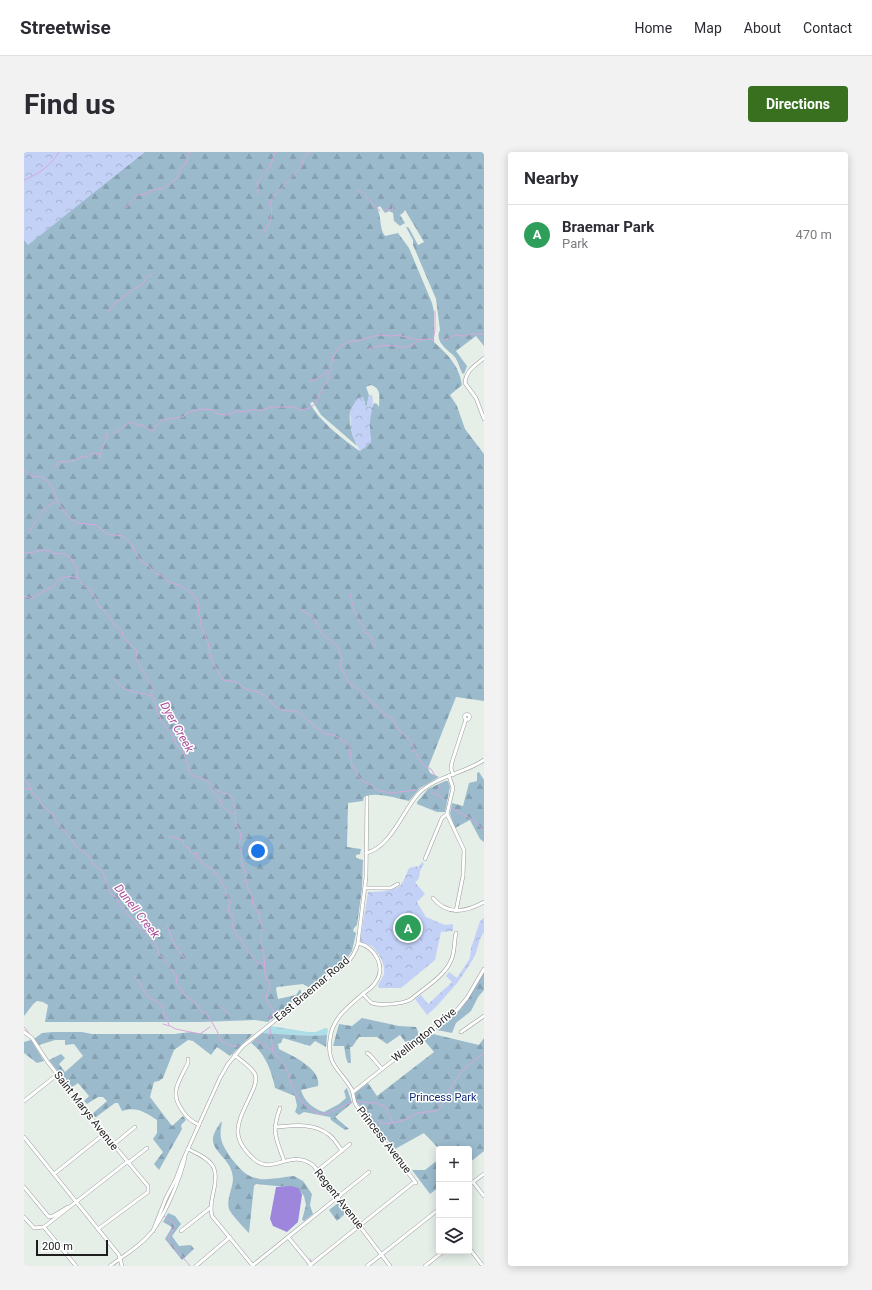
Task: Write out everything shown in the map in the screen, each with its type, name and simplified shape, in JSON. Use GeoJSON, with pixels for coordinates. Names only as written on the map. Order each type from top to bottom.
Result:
{"type":"FeatureCollection","features":[{"type":"Feature","properties":{"kind":"street"},"geometry":{"type":"LineString","coordinates":[[484,358],[469,370],[465,383],[474,394],[484,419]]}},
{"type":"Feature","properties":{"kind":"street"},"geometry":{"type":"LineString","coordinates":[[456,910],[463,876],[464,850],[447,814],[453,788],[451,776],[452,762],[466,719]]}},
{"type":"Feature","properties":{"kind":"street"},"geometry":{"type":"LineString","coordinates":[[366,853],[375,850],[383,844],[413,801],[432,783],[472,767],[484,760]]}},
{"type":"Feature","properties":{"kind":"street","name":"East Braemar Road"},"geometry":{"type":"LineString","coordinates":[[110,1266],[146,1239],[153,1231],[222,1073],[234,1055],[243,1046],[345,965],[353,955],[358,943],[365,888],[367,797]]}},
{"type":"Feature","properties":{"kind":"street"},"geometry":{"type":"LineString","coordinates":[[425,859],[442,818],[447,814]]}},
{"type":"Feature","properties":{"kind":"street"},"geometry":{"type":"LineString","coordinates":[[365,888],[391,888],[398,884]]}},
{"type":"Feature","properties":{"kind":"street"},"geometry":{"type":"LineString","coordinates":[[433,898],[440,907],[456,910],[470,909],[484,902]]}},
{"type":"Feature","properties":{"kind":"street"},"geometry":{"type":"LineString","coordinates":[[363,994],[374,1003],[397,1004],[410,1000],[443,973],[448,966],[453,956],[456,933]]}},
{"type":"Feature","properties":{"kind":"street","name":"Princess Avenue"},"geometry":{"type":"LineString","coordinates":[[358,943],[370,948],[378,959],[380,967],[379,976],[375,984],[340,1014],[333,1026],[330,1038],[330,1052],[333,1063],[338,1072],[353,1092],[356,1105],[394,1152],[416,1183],[360,1225]]}},
{"type":"Feature","properties":{"kind":"street","name":"Wellington Drive"},"geometry":{"type":"LineString","coordinates":[[353,1092],[457,1010],[467,998],[484,969]]}},
{"type":"Feature","properties":{"kind":"street"},"geometry":{"type":"LineString","coordinates":[[461,1032],[484,1016]]}},
{"type":"Feature","properties":{"kind":"street","name":"Saint Marys Avenue"},"geometry":{"type":"LineString","coordinates":[[24,1032],[32,1038],[104,1134],[147,1185],[149,1190],[98,1229]]}},
{"type":"Feature","properties":{"kind":"street"},"geometry":{"type":"LineString","coordinates":[[367,1054],[370,1055],[382,1069]]}},
{"type":"Feature","properties":{"kind":"street","name":"Regent Avenue"},"geometry":{"type":"LineString","coordinates":[[234,1055],[252,1070],[256,1078],[255,1086],[237,1126],[238,1137],[250,1155],[261,1164],[274,1164],[292,1158],[307,1161],[317,1170],[390,1266]]}},
{"type":"Feature","properties":{"kind":"street"},"geometry":{"type":"LineString","coordinates":[[188,1059],[188,1063],[176,1090],[177,1102],[189,1119],[199,1125]]}},
{"type":"Feature","properties":{"kind":"street"},"geometry":{"type":"LineString","coordinates":[[24,1101],[58,1074]]}},
{"type":"Feature","properties":{"kind":"street"},"geometry":{"type":"LineString","coordinates":[[172,1089],[176,1090]]}},
{"type":"Feature","properties":{"kind":"street"},"geometry":{"type":"LineString","coordinates":[[280,1108],[275,1133],[284,1161]]}},
{"type":"Feature","properties":{"kind":"street"},"geometry":{"type":"LineString","coordinates":[[275,1127],[304,1125],[323,1131],[330,1135],[342,1150]]}},
{"type":"Feature","properties":{"kind":"street"},"geometry":{"type":"LineString","coordinates":[[113,1145],[135,1126]]}},
{"type":"Feature","properties":{"kind":"street"},"geometry":{"type":"LineString","coordinates":[[54,1174],[104,1134]]}},
{"type":"Feature","properties":{"kind":"street"},"geometry":{"type":"LineString","coordinates":[[24,1137],[75,1203],[98,1229],[120,1258],[122,1266]]}},
{"type":"Feature","properties":{"kind":"street"},"geometry":{"type":"LineString","coordinates":[[317,1170],[350,1144]]}},
{"type":"Feature","properties":{"kind":"street"},"geometry":{"type":"LineString","coordinates":[[24,1217],[36,1229],[44,1227],[147,1148]]}},
{"type":"Feature","properties":{"kind":"street"},"geometry":{"type":"LineString","coordinates":[[188,1150],[205,1158],[214,1168],[216,1178],[210,1208],[212,1216],[253,1266],[288,1236],[369,1172]]}},
{"type":"Feature","properties":{"kind":"street"},"geometry":{"type":"LineString","coordinates":[[484,1174],[473,1182],[484,1196]]}},
{"type":"Feature","properties":{"kind":"street"},"geometry":{"type":"LineString","coordinates":[[24,1187],[49,1216],[53,1216],[75,1203]]}},
{"type":"Feature","properties":{"kind":"street"},"geometry":{"type":"LineString","coordinates":[[181,1230],[210,1208]]}},
{"type":"Feature","properties":{"kind":"street"},"geometry":{"type":"LineString","coordinates":[[367,1266],[436,1211]]}},
{"type":"Feature","properties":{"kind":"street"},"geometry":{"type":"LineString","coordinates":[[288,1236],[310,1265],[360,1225]]}},
{"type":"Feature","properties":{"kind":"street"},"geometry":{"type":"LineString","coordinates":[[44,1227],[76,1266]]}},
{"type":"Feature","properties":{"kind":"street"},"geometry":{"type":"LineString","coordinates":[[196,1266],[230,1237]]}},
{"type":"Feature","properties":{"kind":"street"},"geometry":{"type":"LineString","coordinates":[[472,1252],[483,1266]]}},
{"type":"Feature","properties":{"kind":"street"},"geometry":{"type":"LineString","coordinates":[[425,1266],[440,1254]]}},
{"type":"Feature","properties":{"kind":"green space"},"geometry":{"type":"Polygon","coordinates":[[[24,152],[484,152],[484,346],[476,336],[456,351],[467,366],[464,374],[462,373],[455,357],[440,342],[436,299],[413,245],[413,240],[406,227],[409,228],[418,245],[424,242],[405,210],[400,215],[405,223],[400,226],[394,221],[393,213],[389,211],[385,213],[380,206],[377,208],[380,215],[382,230],[385,236],[398,233],[409,248],[432,303],[434,312],[434,342],[444,351],[456,366],[461,378],[462,385],[450,395],[457,406],[465,429],[484,454],[484,701],[456,697],[428,768],[430,773],[439,777],[420,788],[409,801],[386,796],[368,795],[364,797],[363,801],[348,803],[347,847],[361,849],[360,854],[356,855],[356,858],[363,860],[362,889],[357,925],[353,931],[356,933],[352,951],[347,958],[310,988],[303,984],[277,987],[278,999],[296,995],[300,989],[302,994],[268,1022],[255,1020],[202,1022],[45,1022],[48,1005],[37,1001],[24,1016],[24,152]],[[371,385],[366,387],[369,395],[366,409],[364,400],[353,406],[351,410],[350,426],[357,446],[321,415],[313,402],[310,403],[325,423],[360,451],[371,439],[370,421],[374,403],[379,407],[379,394],[375,387],[371,385]]]}},
{"type":"Feature","properties":{"kind":"green space"},"geometry":{"type":"Polygon","coordinates":[[[24,152],[145,152],[28,245],[24,240],[24,152]]]}},
{"type":"Feature","properties":{"kind":"green space"},"geometry":{"type":"Polygon","coordinates":[[[369,395],[372,395],[373,399],[370,423],[371,443],[360,451],[352,435],[350,412],[357,398],[363,397],[366,408],[369,395]]]}},
{"type":"Feature","properties":{"kind":"green space"},"geometry":{"type":"Polygon","coordinates":[[[479,772],[484,780],[484,842],[480,839],[470,820],[455,828],[450,814],[452,803],[463,806],[469,783],[477,781],[477,773],[479,772]]]}},
{"type":"Feature","properties":{"kind":"green space"},"geometry":{"type":"Polygon","coordinates":[[[448,781],[450,787],[445,812],[437,812],[417,804],[428,789],[448,781]]]}},
{"type":"Feature","properties":{"kind":"green space"},"geometry":{"type":"Polygon","coordinates":[[[422,862],[424,864],[420,870],[419,879],[415,882],[425,894],[417,902],[426,917],[445,925],[453,924],[453,931],[441,932],[435,960],[401,988],[379,988],[378,986],[384,974],[383,962],[372,946],[362,944],[360,941],[368,892],[397,888],[404,880],[409,868],[417,866],[418,868],[422,862]]]}},
{"type":"Feature","properties":{"kind":"green space"},"geometry":{"type":"Polygon","coordinates":[[[484,918],[484,932],[472,961],[458,982],[427,1015],[415,999],[421,995],[428,1004],[452,982],[446,976],[449,972],[457,978],[470,958],[471,948],[480,921],[484,918]]]}},
{"type":"Feature","properties":{"kind":"green space"},"geometry":{"type":"Polygon","coordinates":[[[484,972],[484,990],[478,997],[471,1011],[456,1023],[452,1033],[437,1030],[461,1009],[484,972]]]}},
{"type":"Feature","properties":{"kind":"green space"},"geometry":{"type":"Polygon","coordinates":[[[362,1018],[399,1026],[416,1027],[419,1034],[423,1036],[409,1047],[400,1035],[387,1044],[377,1037],[359,1037],[352,1047],[350,1047],[351,1063],[348,1063],[344,1046],[333,1046],[339,1024],[352,1026],[362,1018]]]}},
{"type":"Feature","properties":{"kind":"green space"},"geometry":{"type":"Polygon","coordinates":[[[271,1026],[308,1032],[316,1032],[325,1028],[328,1029],[327,1035],[319,1036],[262,1033],[271,1026]]]}},
{"type":"Feature","properties":{"kind":"green space"},"geometry":{"type":"Polygon","coordinates":[[[82,1032],[92,1034],[174,1034],[191,1032],[205,1034],[253,1034],[230,1056],[217,1047],[211,1055],[193,1041],[188,1040],[174,1050],[163,1078],[154,1082],[150,1097],[172,1126],[183,1116],[186,1120],[181,1125],[182,1129],[159,1170],[154,1164],[163,1152],[153,1139],[157,1133],[157,1120],[144,1112],[132,1109],[122,1111],[118,1103],[115,1103],[96,1117],[91,1115],[107,1101],[103,1097],[98,1097],[87,1104],[84,1101],[89,1096],[78,1083],[71,1088],[49,1060],[61,1054],[65,1058],[59,1064],[65,1072],[83,1056],[74,1044],[65,1045],[65,1040],[55,1040],[39,1045],[34,1039],[42,1033],[82,1032]]]}},
{"type":"Feature","properties":{"kind":"green space"},"geometry":{"type":"Polygon","coordinates":[[[262,1033],[303,1036],[327,1035],[326,1047],[315,1041],[310,1046],[283,1038],[281,1043],[278,1044],[279,1049],[304,1063],[311,1068],[315,1074],[318,1080],[318,1086],[301,1090],[307,1101],[316,1109],[324,1112],[339,1104],[346,1098],[344,1091],[347,1088],[352,1103],[335,1117],[349,1129],[345,1130],[331,1120],[330,1117],[304,1112],[299,1115],[295,1112],[297,1106],[295,1096],[275,1088],[264,1057],[251,1043],[262,1033]]]}},
{"type":"Feature","properties":{"kind":"green space","name":"Princess Park"},"geometry":{"type":"Polygon","coordinates":[[[433,1034],[479,1045],[484,1038],[484,1151],[472,1161],[472,1146],[436,1146],[424,1133],[395,1149],[355,1100],[355,1093],[368,1083],[377,1096],[434,1052],[424,1040],[433,1034]]]}},
{"type":"Feature","properties":{"kind":"green space"},"geometry":{"type":"Polygon","coordinates":[[[31,1040],[44,1061],[37,1063],[24,1053],[24,1042],[31,1040]]]}},
{"type":"Feature","properties":{"kind":"green space"},"geometry":{"type":"Polygon","coordinates":[[[221,1122],[221,1134],[224,1147],[240,1169],[249,1176],[260,1179],[294,1176],[303,1181],[312,1194],[310,1205],[313,1214],[304,1221],[302,1220],[306,1205],[304,1196],[297,1188],[256,1184],[254,1186],[249,1233],[229,1209],[228,1202],[233,1182],[232,1172],[230,1166],[216,1149],[213,1141],[214,1133],[221,1122]]]}},
{"type":"Feature","properties":{"kind":"green space"},"geometry":{"type":"Polygon","coordinates":[[[436,1161],[436,1189],[430,1194],[412,1170],[425,1170],[436,1161]]]}},
{"type":"Feature","properties":{"kind":"green space"},"geometry":{"type":"Polygon","coordinates":[[[338,1203],[346,1213],[337,1221],[329,1210],[338,1203]]]}},
{"type":"Feature","properties":{"kind":"green space"},"geometry":{"type":"Polygon","coordinates":[[[168,1213],[175,1216],[181,1224],[172,1236],[179,1246],[191,1245],[194,1249],[182,1260],[165,1239],[172,1227],[163,1222],[168,1213]]]}},
{"type":"Feature","properties":{"kind":"shaded area"},"geometry":{"type":"Polygon","coordinates":[[[291,1186],[299,1188],[302,1195],[298,1222],[287,1232],[273,1226],[270,1219],[276,1187],[291,1186]]]}},
{"type":"Feature","properties":{"kind":"waterway"},"geometry":{"type":"LineString","coordinates":[[24,180],[44,169],[59,152]]}},
{"type":"Feature","properties":{"kind":"waterway"},"geometry":{"type":"LineString","coordinates":[[126,208],[138,195],[146,194],[155,189],[162,189],[176,179],[181,167],[186,164],[189,152]]}},
{"type":"Feature","properties":{"kind":"waterway"},"geometry":{"type":"LineString","coordinates":[[264,174],[270,167],[275,152]]}},
{"type":"Feature","properties":{"kind":"waterway"},"geometry":{"type":"LineString","coordinates":[[289,180],[303,165],[303,159],[309,152]]}},
{"type":"Feature","properties":{"kind":"waterway"},"geometry":{"type":"LineString","coordinates":[[258,194],[258,181],[262,177]]}},
{"type":"Feature","properties":{"kind":"waterway"},"geometry":{"type":"LineString","coordinates":[[263,234],[271,219],[272,211],[270,202],[287,182]]}},
{"type":"Feature","properties":{"kind":"waterway"},"geometry":{"type":"LineString","coordinates":[[357,190],[363,193]]}},
{"type":"Feature","properties":{"kind":"waterway"},"geometry":{"type":"LineString","coordinates":[[365,195],[380,211]]}},
{"type":"Feature","properties":{"kind":"waterway"},"geometry":{"type":"LineString","coordinates":[[384,210],[393,209],[393,205]]}},
{"type":"Feature","properties":{"kind":"waterway"},"geometry":{"type":"LineString","coordinates":[[107,313],[115,303],[142,285],[147,277],[152,274]]}},
{"type":"Feature","properties":{"kind":"waterway"},"geometry":{"type":"LineString","coordinates":[[433,340],[435,330],[435,311]]}},
{"type":"Feature","properties":{"kind":"waterway"},"geometry":{"type":"LineString","coordinates":[[444,340],[456,335],[464,336],[471,334],[484,334]]}},
{"type":"Feature","properties":{"kind":"waterway"},"geometry":{"type":"LineString","coordinates":[[113,433],[132,422],[139,426],[142,425],[152,431],[162,420],[183,417],[187,413],[200,409],[213,410],[217,414],[227,415],[237,411],[244,412],[254,409],[259,411],[272,407],[294,407],[300,410],[310,408],[316,403],[323,387],[328,381],[328,373],[331,368],[333,356],[339,347],[350,341],[358,341],[378,335],[398,335],[418,340],[434,340]]}},
{"type":"Feature","properties":{"kind":"waterway"},"geometry":{"type":"LineString","coordinates":[[367,350],[385,345],[404,348],[414,344],[418,340]]}},
{"type":"Feature","properties":{"kind":"waterway"},"geometry":{"type":"LineString","coordinates":[[310,381],[317,379],[328,371]]}},
{"type":"Feature","properties":{"kind":"waterway"},"geometry":{"type":"LineString","coordinates":[[99,459],[108,432]]}},
{"type":"Feature","properties":{"kind":"waterway"},"geometry":{"type":"LineString","coordinates":[[55,468],[59,461],[68,462],[87,457],[92,453],[100,454]]}},
{"type":"Feature","properties":{"kind":"waterway"},"geometry":{"type":"LineString","coordinates":[[24,470],[31,476],[43,477],[50,484],[58,502]]}},
{"type":"Feature","properties":{"kind":"waterway"},"geometry":{"type":"LineString","coordinates":[[29,534],[36,520],[44,510],[53,503],[58,502]]}},
{"type":"Feature","properties":{"kind":"waterway"},"geometry":{"type":"LineString","coordinates":[[61,506],[67,516],[77,523],[96,525],[107,534],[123,536],[133,545],[135,552],[143,563],[148,565],[156,574],[161,575],[169,582],[181,586],[193,594],[198,602],[201,620],[200,624],[208,642],[211,659],[223,680],[237,682],[245,689],[258,692],[266,696],[275,706],[282,710],[298,712],[325,734],[334,735],[347,743],[350,749],[352,765],[358,776],[364,782],[372,785],[376,790],[391,793],[416,790]]}},
{"type":"Feature","properties":{"kind":"waterway","name":"Dyer Creek"},"geometry":{"type":"LineString","coordinates":[[24,552],[30,553],[42,550],[50,551],[53,553],[64,554],[72,559],[77,568],[77,575],[80,581],[90,589],[98,605],[122,631],[123,637],[137,651],[136,658],[151,686],[154,687],[151,693],[155,701],[157,711],[162,722],[184,754],[190,773],[206,780],[217,790],[230,795],[232,798],[236,810],[236,824],[241,834],[239,846],[242,853],[241,860],[247,885],[252,897],[253,906],[258,910],[262,928],[261,943],[264,955],[265,975],[270,986],[266,1000],[274,1011],[270,1019]]}},
{"type":"Feature","properties":{"kind":"waterway"},"geometry":{"type":"LineString","coordinates":[[24,598],[25,596],[32,599],[34,596],[53,587],[60,579],[70,576],[77,578]]}},
{"type":"Feature","properties":{"kind":"waterway"},"geometry":{"type":"LineString","coordinates":[[350,594],[356,616],[364,627],[364,632],[371,636],[376,648]]}},
{"type":"Feature","properties":{"kind":"waterway"},"geometry":{"type":"LineString","coordinates":[[300,609],[314,618],[322,634],[334,643],[339,650],[342,658],[340,666],[349,683],[363,692],[384,714],[394,720],[399,730],[411,741],[415,752],[423,765],[431,769],[436,777]]}},
{"type":"Feature","properties":{"kind":"waterway"},"geometry":{"type":"LineString","coordinates":[[114,678],[115,681],[128,690],[152,696]]}},
{"type":"Feature","properties":{"kind":"waterway","name":"Dunell Creek"},"geometry":{"type":"LineString","coordinates":[[24,779],[28,783],[33,794],[37,796],[42,805],[52,814],[55,821],[76,846],[91,858],[92,863],[103,872],[110,893],[116,897],[121,906],[138,926],[151,937],[158,949],[158,954],[164,959],[177,976],[176,980],[178,987],[182,990],[183,994],[196,1003],[201,1011],[207,1014],[221,1041],[231,1046],[238,1046]]}},
{"type":"Feature","properties":{"kind":"waterway"},"geometry":{"type":"LineString","coordinates":[[437,794],[439,787]]}},
{"type":"Feature","properties":{"kind":"waterway","name":"Dunell Creek"},"geometry":{"type":"LineString","coordinates":[[24,788],[30,789]]}},
{"type":"Feature","properties":{"kind":"waterway"},"geometry":{"type":"LineString","coordinates":[[210,788],[220,799],[223,807],[234,815]]}},
{"type":"Feature","properties":{"kind":"waterway"},"geometry":{"type":"LineString","coordinates":[[431,792],[444,800]]}},
{"type":"Feature","properties":{"kind":"waterway"},"geometry":{"type":"LineString","coordinates":[[451,808],[475,821],[484,831]]}},
{"type":"Feature","properties":{"kind":"waterway"},"geometry":{"type":"LineString","coordinates":[[169,836],[183,840],[184,846],[189,848],[193,854],[197,853],[196,858],[200,859],[202,863],[212,868],[215,874],[217,874],[231,902],[228,908],[234,920],[232,926],[235,932],[259,964],[263,963]]}},
{"type":"Feature","properties":{"kind":"waterway"},"geometry":{"type":"LineString","coordinates":[[167,925],[174,944],[185,959]]}},
{"type":"Feature","properties":{"kind":"waterway"},"geometry":{"type":"LineString","coordinates":[[135,978],[147,996],[162,1005],[165,1016]]}},
{"type":"Feature","properties":{"kind":"waterway"},"geometry":{"type":"LineString","coordinates":[[222,1007],[228,1014]]}},
{"type":"Feature","properties":{"kind":"waterway"},"geometry":{"type":"LineString","coordinates":[[166,1017],[169,1025]]}},
{"type":"Feature","properties":{"kind":"waterway"},"geometry":{"type":"LineString","coordinates":[[163,1024],[176,1029],[200,1034],[210,1027]]}},
{"type":"Feature","properties":{"kind":"waterway"},"geometry":{"type":"LineString","coordinates":[[270,1028],[273,1052]]}},
{"type":"Feature","properties":{"kind":"waterway"},"geometry":{"type":"LineString","coordinates":[[26,1029],[30,1035]]}},
{"type":"Feature","properties":{"kind":"waterway"},"geometry":{"type":"LineString","coordinates":[[256,1041],[274,1052],[280,1059],[288,1073],[296,1094],[308,1108],[324,1114],[352,1102]]}},
{"type":"Feature","properties":{"kind":"waterway"},"geometry":{"type":"LineString","coordinates":[[356,1102],[376,1103],[385,1106],[393,1123],[407,1119],[417,1113],[436,1111],[442,1105],[453,1084],[465,1068],[484,1053]]}},
{"type":"Feature","properties":{"kind":"waterway"},"geometry":{"type":"LineString","coordinates":[[377,1120],[383,1124],[393,1123]]}},
{"type":"Feature","properties":{"kind":"waterway"},"geometry":{"type":"LineString","coordinates":[[164,1216],[176,1225],[169,1236],[169,1241],[190,1266]]}},
{"type":"Feature","properties":{"kind":"waterway"},"geometry":{"type":"LineString","coordinates":[[310,1259],[312,1263]]}},
{"type":"Feature","properties":{"kind":"place","name":"Braemar Park"},"geometry":{"type":"Point","coordinates":[408,928]}}]}
